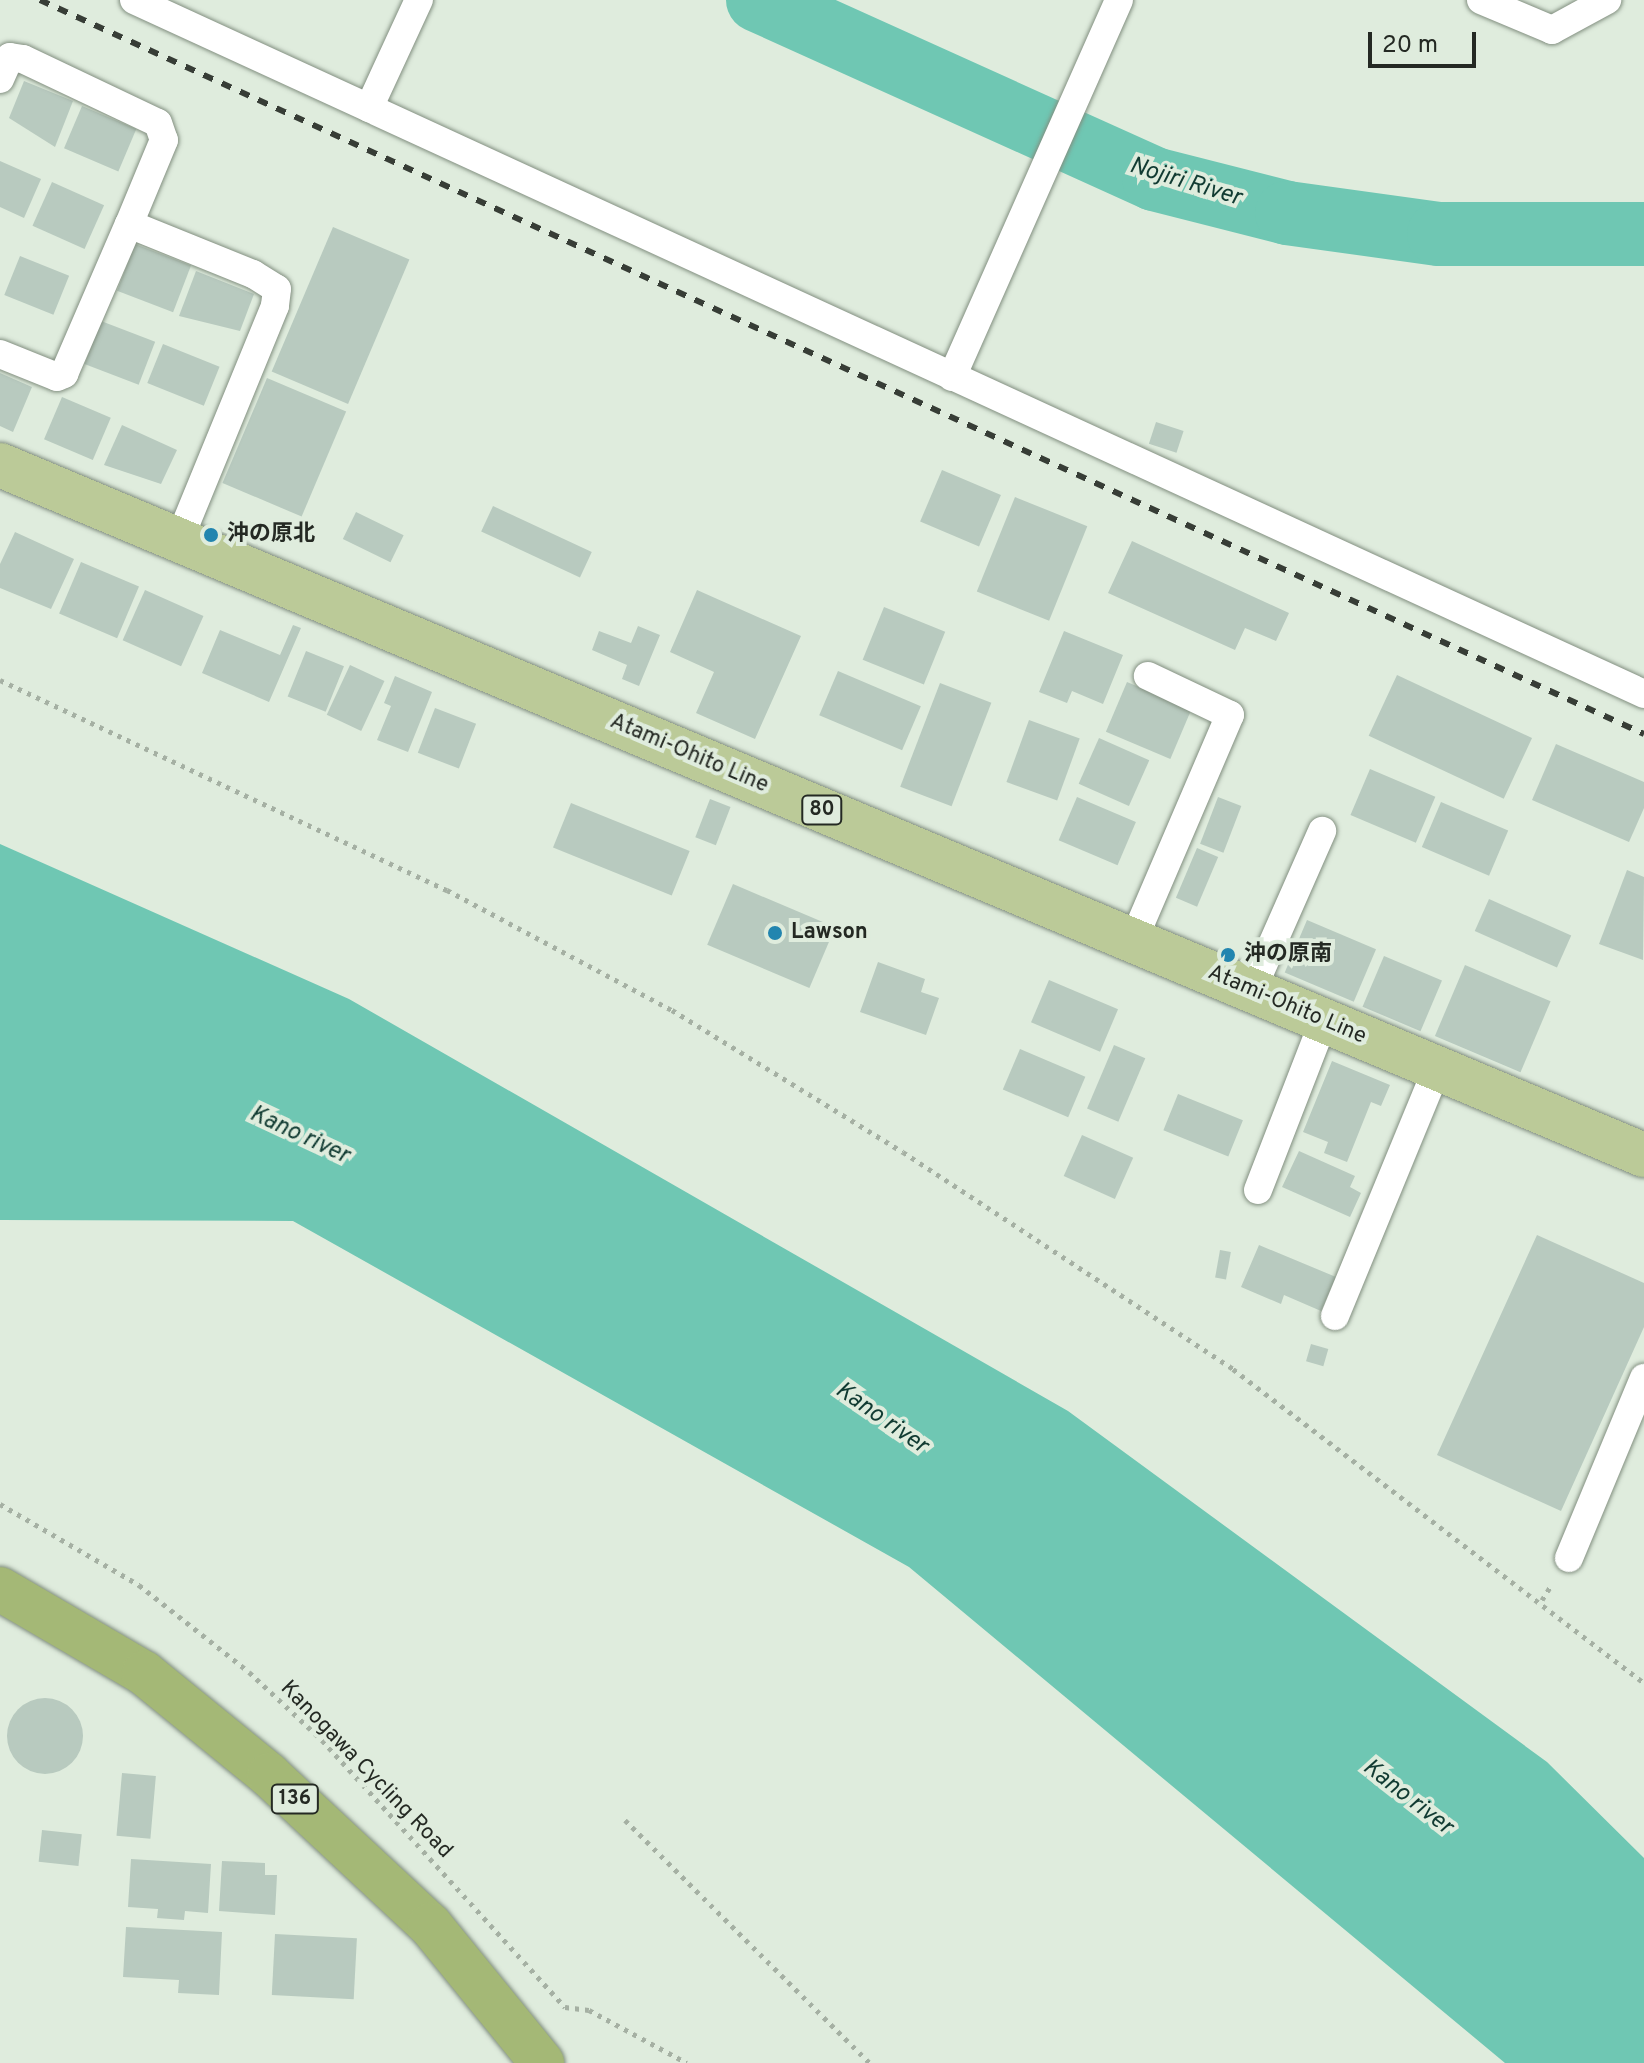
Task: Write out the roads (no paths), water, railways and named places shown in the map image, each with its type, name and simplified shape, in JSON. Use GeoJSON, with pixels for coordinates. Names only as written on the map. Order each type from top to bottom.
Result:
{"type":"FeatureCollection","features":[{"type":"Feature","properties":{"kind":"highway","name":"136"},"geometry":{"type":"LineString","coordinates":[[0,1589],[144,1673],[269,1775],[430,1925],[542,2063]]}},
{"type":"Feature","properties":{"kind":"main road","name":"Atami-Ohito Line"},"geometry":{"type":"LineString","coordinates":[[0,465],[1644,1155]]}},
{"type":"Feature","properties":{"kind":"street"},"geometry":{"type":"LineString","coordinates":[[134,0],[1644,694]]}},
{"type":"Feature","properties":{"kind":"street"},"geometry":{"type":"LineString","coordinates":[[369,108],[419,0]]}},
{"type":"Feature","properties":{"kind":"street"},"geometry":{"type":"LineString","coordinates":[[952,377],[1070,104],[1119,0]]}},
{"type":"Feature","properties":{"kind":"street"},"geometry":{"type":"LineString","coordinates":[[1481,0],[1552,30],[1607,0]]}},
{"type":"Feature","properties":{"kind":"street"},"geometry":{"type":"LineString","coordinates":[[0,79],[10,57],[23,59],[158,123],[164,140],[64,374],[57,377],[0,354]]}},
{"type":"Feature","properties":{"kind":"street"},"geometry":{"type":"LineString","coordinates":[[129,224],[253,274],[277,289],[275,306],[179,540]]}},
{"type":"Feature","properties":{"kind":"street"},"geometry":{"type":"LineString","coordinates":[[1133,941],[1230,715],[1148,676]]}},
{"type":"Feature","properties":{"kind":"street"},"geometry":{"type":"LineString","coordinates":[[1252,990],[1322,831]]}},
{"type":"Feature","properties":{"kind":"street"},"geometry":{"type":"LineString","coordinates":[[1258,1190],[1324,1020]]}},
{"type":"Feature","properties":{"kind":"street"},"geometry":{"type":"LineString","coordinates":[[1335,1316],[1437,1068]]}},
{"type":"Feature","properties":{"kind":"street"},"geometry":{"type":"LineString","coordinates":[[1569,1558],[1644,1378]]}},
{"type":"Feature","properties":{"kind":"water","name":"Kano river"},"geometry":{"type":"Polygon","coordinates":[[[0,844],[349,999],[1068,1411],[1547,1762],[1644,1858],[1644,2063],[1505,2063],[909,1567],[293,1221],[0,1220],[0,844]]]}},
{"type":"Feature","properties":{"kind":"waterway","name":"Nojiri River"},"geometry":{"type":"LineString","coordinates":[[758,0],[1154,179],[1287,213],[1439,234],[1644,234]]}},
{"type":"Feature","properties":{"kind":"railway"},"geometry":{"type":"LineString","coordinates":[[40,0],[1644,734]]}},
{"type":"Feature","properties":{"kind":"place","name":"沖の原北"},"geometry":{"type":"Point","coordinates":[211,535]}},
{"type":"Feature","properties":{"kind":"place","name":"Lawson"},"geometry":{"type":"Point","coordinates":[775,933]}},
{"type":"Feature","properties":{"kind":"place","name":"沖の原南"},"geometry":{"type":"Point","coordinates":[1228,955]}}]}
